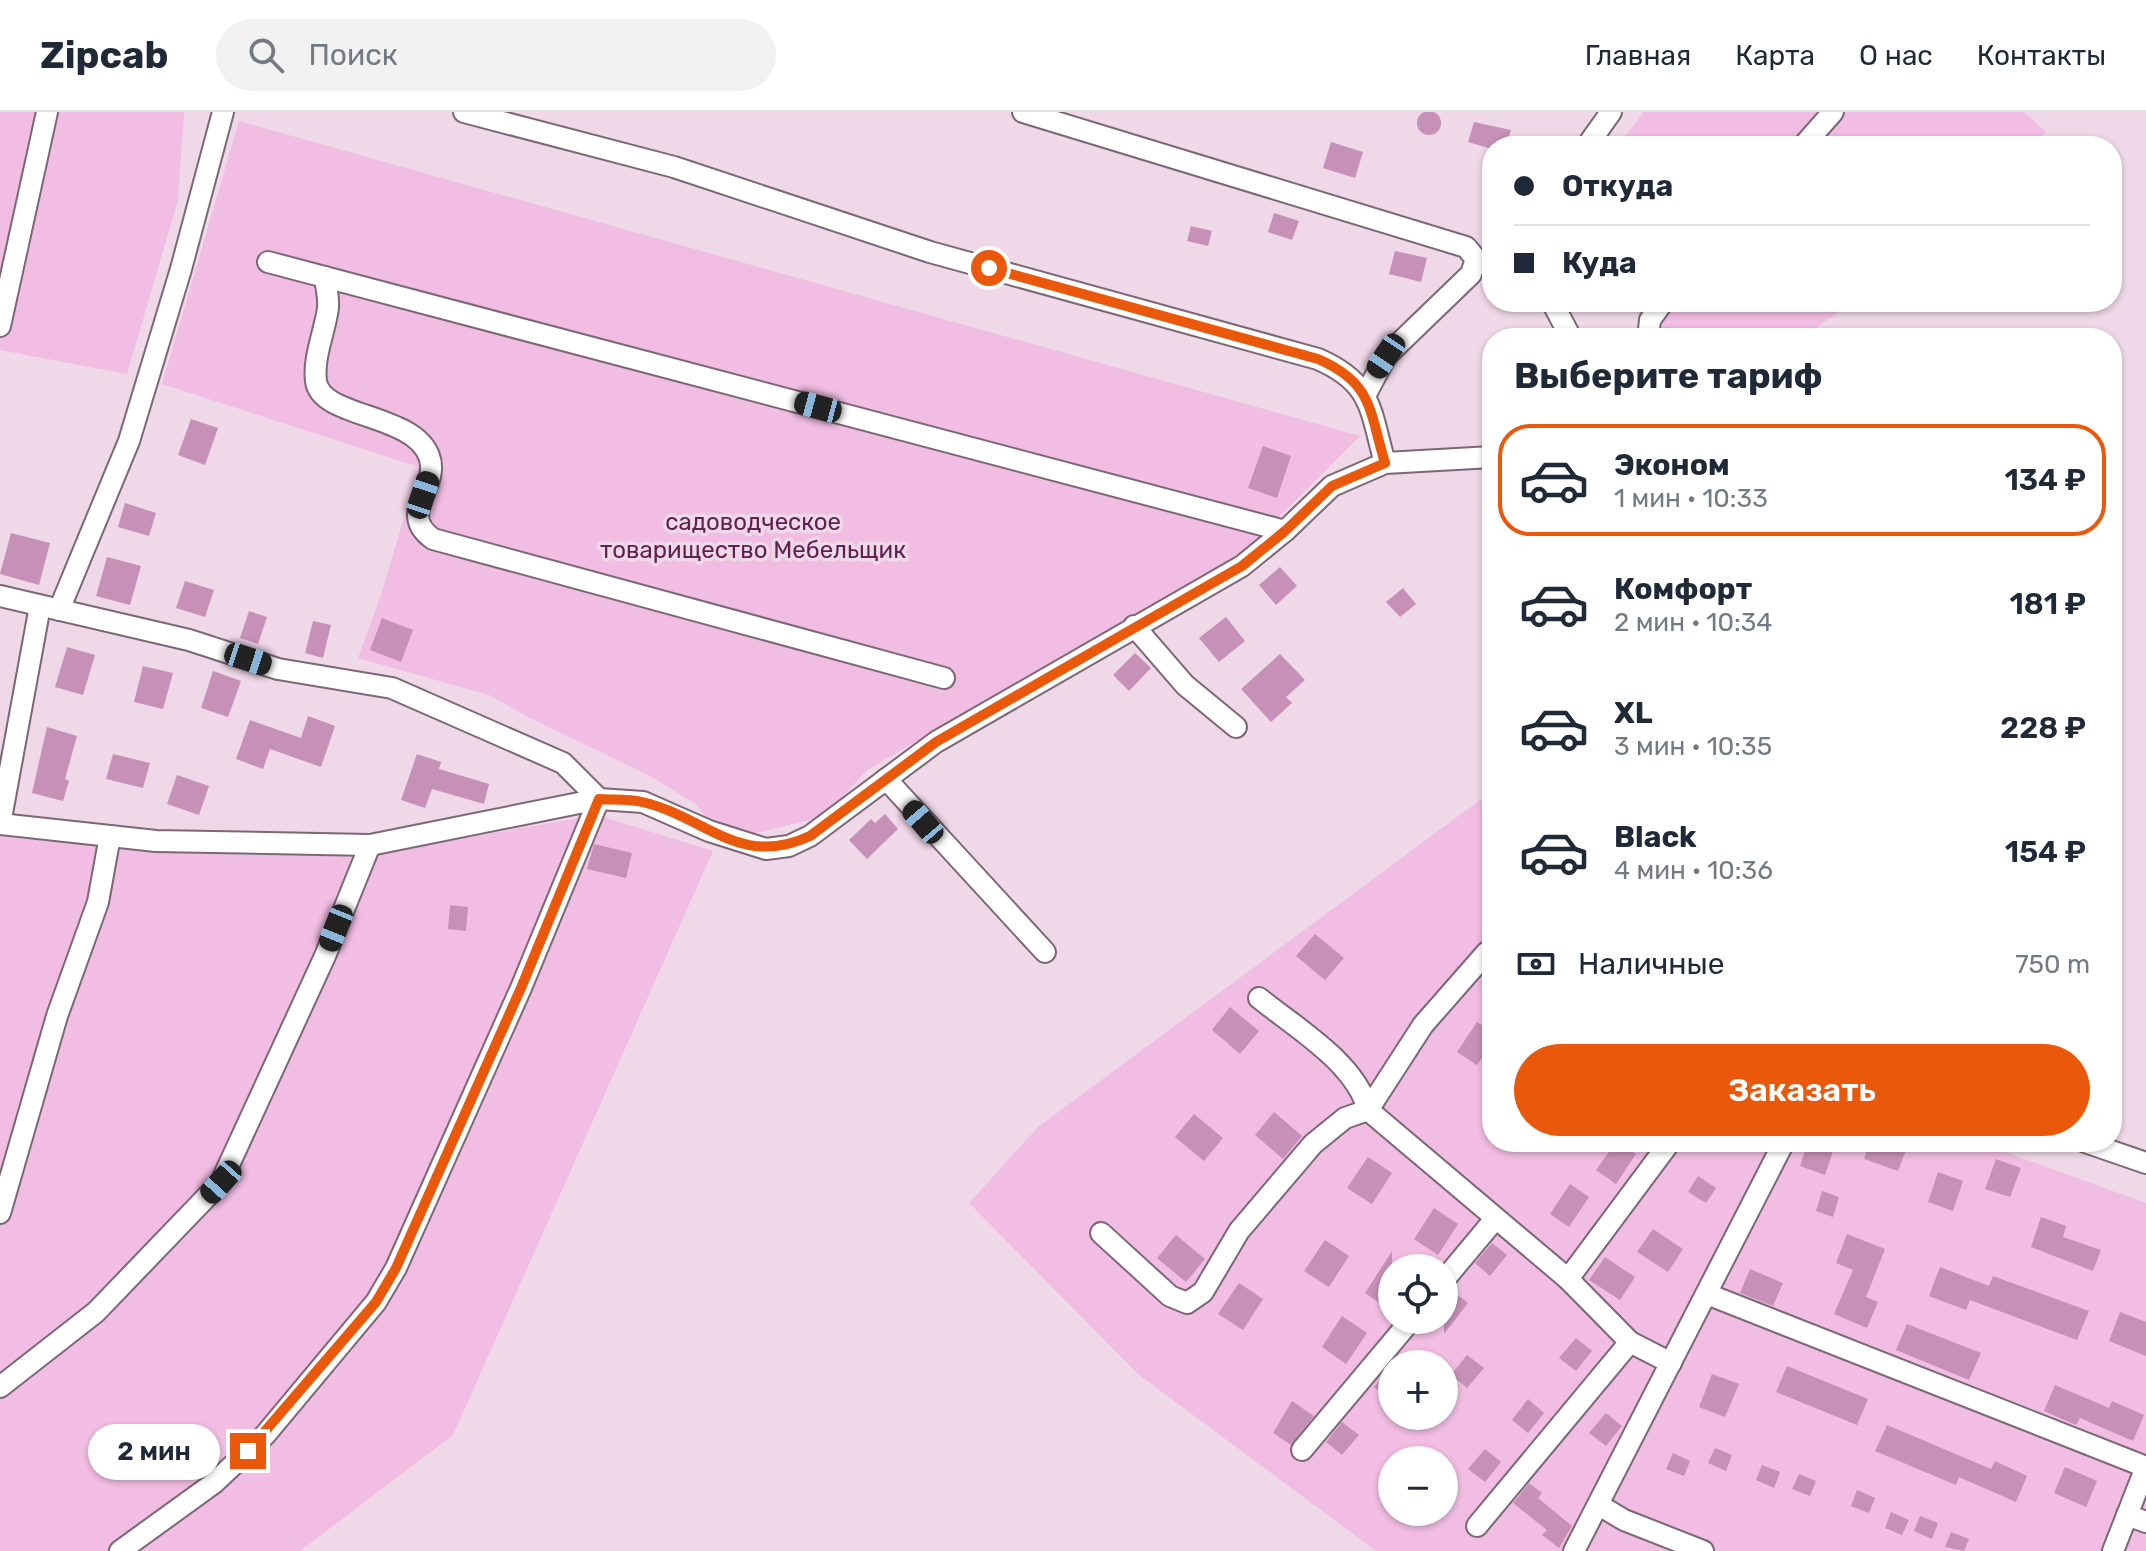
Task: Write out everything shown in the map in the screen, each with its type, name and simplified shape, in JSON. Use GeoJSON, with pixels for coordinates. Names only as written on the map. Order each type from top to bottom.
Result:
{"type":"FeatureCollection","features":[{"type":"Feature","properties":{"kind":"street"},"geometry":{"type":"LineString","coordinates":[[0,326],[47,112]]}},
{"type":"Feature","properties":{"kind":"street"},"geometry":{"type":"LineString","coordinates":[[223,112],[191,220],[181,269],[129,441],[50,608],[0,824],[156,841],[370,845],[599,799],[643,802],[709,831],[766,849],[789,846],[810,836],[936,742],[1242,566],[1285,531],[1332,486],[1385,463],[1482,458]]}},
{"type":"Feature","properties":{"kind":"street"},"geometry":{"type":"LineString","coordinates":[[464,112],[674,167],[930,252],[1318,359],[1342,369],[1366,394],[1385,463]]}},
{"type":"Feature","properties":{"kind":"street"},"geometry":{"type":"LineString","coordinates":[[1023,112],[1466,247],[1476,259],[1471,274],[1386,356],[1366,394]]}},
{"type":"Feature","properties":{"kind":"street"},"geometry":{"type":"LineString","coordinates":[[1594,136],[1611,112]]}},
{"type":"Feature","properties":{"kind":"street"},"geometry":{"type":"LineString","coordinates":[[1812,136],[1833,112]]}},
{"type":"Feature","properties":{"kind":"street"},"geometry":{"type":"LineString","coordinates":[[268,262],[1285,531]]}},
{"type":"Feature","properties":{"kind":"street"},"geometry":{"type":"LineString","coordinates":[[325,277],[328,306],[316,382],[323,395],[344,407],[421,440],[431,459],[417,518],[420,530],[433,539],[808,638],[944,678]]}},
{"type":"Feature","properties":{"kind":"street"},"geometry":{"type":"LineString","coordinates":[[0,596],[189,640],[278,669],[392,688],[563,763],[599,799]]}},
{"type":"Feature","properties":{"kind":"street"},"geometry":{"type":"LineString","coordinates":[[1134,626],[1185,685],[1236,727]]}},
{"type":"Feature","properties":{"kind":"street"},"geometry":{"type":"LineString","coordinates":[[886,779],[1045,952]]}},
{"type":"Feature","properties":{"kind":"street"},"geometry":{"type":"LineString","coordinates":[[120,1551],[214,1483],[265,1435],[376,1302],[396,1268],[521,988],[599,799]]}},
{"type":"Feature","properties":{"kind":"street"},"geometry":{"type":"LineString","coordinates":[[0,1213],[57,1016],[98,902],[110,836]]}},
{"type":"Feature","properties":{"kind":"street"},"geometry":{"type":"LineString","coordinates":[[0,1387],[96,1312],[221,1182],[325,956],[370,845]]}},
{"type":"Feature","properties":{"kind":"street"},"geometry":{"type":"LineString","coordinates":[[1101,1233],[1170,1296],[1187,1303],[1203,1292],[1239,1231],[1313,1144],[1345,1118],[1368,1110],[1423,1025],[1482,958]]}},
{"type":"Feature","properties":{"kind":"street"},"geometry":{"type":"LineString","coordinates":[[1259,998],[1344,1070],[1363,1090],[1368,1110],[1568,1279],[1630,1342],[1671,1363]]}},
{"type":"Feature","properties":{"kind":"street"},"geometry":{"type":"LineString","coordinates":[[1568,1279],[1663,1152]]}},
{"type":"Feature","properties":{"kind":"street"},"geometry":{"type":"LineString","coordinates":[[1574,1551],[1779,1152]]}},
{"type":"Feature","properties":{"kind":"street"},"geometry":{"type":"LineString","coordinates":[[2114,1152],[2146,1163]]}},
{"type":"Feature","properties":{"kind":"street"},"geometry":{"type":"LineString","coordinates":[[1458,1263],[1495,1219]]}},
{"type":"Feature","properties":{"kind":"street"},"geometry":{"type":"LineString","coordinates":[[1707,1294],[2146,1467],[2137,1518],[2113,1551]]}},
{"type":"Feature","properties":{"kind":"street"},"geometry":{"type":"LineString","coordinates":[[1302,1450],[1399,1334]]}},
{"type":"Feature","properties":{"kind":"street"},"geometry":{"type":"LineString","coordinates":[[1477,1526],[1630,1342]]}},
{"type":"Feature","properties":{"kind":"street"},"geometry":{"type":"LineString","coordinates":[[1599,1505],[1624,1520],[1703,1551]]}},
{"type":"Feature","properties":{"kind":"green space"},"geometry":{"type":"Polygon","coordinates":[[[0,112],[184,112],[178,200],[127,374],[0,350],[0,112]]]}},
{"type":"Feature","properties":{"kind":"green space"},"geometry":{"type":"Polygon","coordinates":[[[1644,112],[2024,112],[2046,132],[2041,136],[1626,136],[1644,112]]]}},
{"type":"Feature","properties":{"kind":"green space","name":"садоводческое товарищество Мебельщик"},"geometry":{"type":"Polygon","coordinates":[[[239,121],[1360,436],[1247,549],[867,770],[833,807],[818,818],[748,835],[709,821],[696,804],[650,776],[489,695],[358,658],[381,595],[419,467],[162,384],[239,121]]]}},
{"type":"Feature","properties":{"kind":"green space"},"geometry":{"type":"Polygon","coordinates":[[[1638,312],[1838,312],[1816,328],[1649,328],[1638,312]]]}},
{"type":"Feature","properties":{"kind":"green space"},"geometry":{"type":"Polygon","coordinates":[[[1480,800],[1482,1152],[2005,1152],[2146,1203],[2146,1551],[1376,1551],[1138,1374],[969,1203],[1038,1127],[1480,800]]]}},
{"type":"Feature","properties":{"kind":"green space"},"geometry":{"type":"Polygon","coordinates":[[[597,815],[713,851],[453,1435],[300,1551],[0,1551],[0,834],[390,851],[597,815]]]}},
{"type":"Feature","properties":{"kind":"building"},"geometry":{"type":"Polygon","coordinates":[[[1429,111],[1440,118],[1441,123],[1434,134],[1429,135],[1418,128],[1417,123],[1424,112],[1429,111]]]}},
{"type":"Feature","properties":{"kind":"building"},"geometry":{"type":"Polygon","coordinates":[[[1474,122],[1511,130],[1509,136],[1482,136],[1482,146],[1468,142],[1474,122]]]}},
{"type":"Feature","properties":{"kind":"building"},"geometry":{"type":"Polygon","coordinates":[[[1331,142],[1363,152],[1355,178],[1323,168],[1331,142]]]}},
{"type":"Feature","properties":{"kind":"building"},"geometry":{"type":"Polygon","coordinates":[[[1274,213],[1299,221],[1292,240],[1268,232],[1274,213]]]}},
{"type":"Feature","properties":{"kind":"building"},"geometry":{"type":"Polygon","coordinates":[[[1191,226],[1212,231],[1208,246],[1187,241],[1191,226]]]}},
{"type":"Feature","properties":{"kind":"building"},"geometry":{"type":"Polygon","coordinates":[[[1395,251],[1427,258],[1421,282],[1389,274],[1395,251]]]}},
{"type":"Feature","properties":{"kind":"building"},"geometry":{"type":"Polygon","coordinates":[[[191,419],[218,428],[205,465],[178,455],[191,419]]]}},
{"type":"Feature","properties":{"kind":"building"},"geometry":{"type":"Polygon","coordinates":[[[1263,446],[1291,456],[1277,498],[1248,488],[1263,446]]]}},
{"type":"Feature","properties":{"kind":"building"},"geometry":{"type":"Polygon","coordinates":[[[125,503],[156,513],[149,536],[118,527],[125,503]]]}},
{"type":"Feature","properties":{"kind":"building"},"geometry":{"type":"Polygon","coordinates":[[[11,533],[50,543],[39,585],[0,574],[11,533]]]}},
{"type":"Feature","properties":{"kind":"building"},"geometry":{"type":"Polygon","coordinates":[[[107,557],[141,566],[130,605],[96,596],[107,557]]]}},
{"type":"Feature","properties":{"kind":"building"},"geometry":{"type":"Polygon","coordinates":[[[1280,567],[1297,586],[1276,605],[1259,585],[1280,567]]]}},
{"type":"Feature","properties":{"kind":"building"},"geometry":{"type":"Polygon","coordinates":[[[185,581],[214,590],[205,617],[176,608],[185,581]]]}},
{"type":"Feature","properties":{"kind":"building"},"geometry":{"type":"Polygon","coordinates":[[[1403,588],[1416,604],[1400,617],[1386,602],[1403,588]]]}},
{"type":"Feature","properties":{"kind":"building"},"geometry":{"type":"Polygon","coordinates":[[[249,611],[267,617],[258,644],[240,638],[249,611]]]}},
{"type":"Feature","properties":{"kind":"building"},"geometry":{"type":"Polygon","coordinates":[[[1226,617],[1245,641],[1219,662],[1199,638],[1226,617]]]}},
{"type":"Feature","properties":{"kind":"building"},"geometry":{"type":"Polygon","coordinates":[[[382,618],[413,630],[401,662],[370,650],[382,618]]]}},
{"type":"Feature","properties":{"kind":"building"},"geometry":{"type":"Polygon","coordinates":[[[313,621],[331,625],[323,658],[305,653],[313,621]]]}},
{"type":"Feature","properties":{"kind":"building"},"geometry":{"type":"Polygon","coordinates":[[[67,647],[95,655],[83,695],[55,687],[67,647]]]}},
{"type":"Feature","properties":{"kind":"building"},"geometry":{"type":"Polygon","coordinates":[[[1135,653],[1151,668],[1129,691],[1113,675],[1135,653]]]}},
{"type":"Feature","properties":{"kind":"building"},"geometry":{"type":"Polygon","coordinates":[[[1280,654],[1305,680],[1286,697],[1292,703],[1271,722],[1241,689],[1280,654]]]}},
{"type":"Feature","properties":{"kind":"building"},"geometry":{"type":"Polygon","coordinates":[[[143,666],[173,673],[163,709],[134,702],[143,666]]]}},
{"type":"Feature","properties":{"kind":"building"},"geometry":{"type":"Polygon","coordinates":[[[213,671],[241,681],[228,717],[201,708],[213,671]]]}},
{"type":"Feature","properties":{"kind":"building"},"geometry":{"type":"Polygon","coordinates":[[[308,716],[335,726],[321,767],[270,749],[263,769],[236,759],[250,720],[301,738],[308,716]]]}},
{"type":"Feature","properties":{"kind":"building"},"geometry":{"type":"Polygon","coordinates":[[[47,727],[77,736],[65,779],[69,781],[63,801],[32,793],[47,727]]]}},
{"type":"Feature","properties":{"kind":"building"},"geometry":{"type":"Polygon","coordinates":[[[113,754],[150,763],[143,788],[106,779],[113,754]]]}},
{"type":"Feature","properties":{"kind":"building"},"geometry":{"type":"Polygon","coordinates":[[[417,754],[441,762],[439,769],[489,784],[484,804],[432,789],[425,808],[401,800],[417,754]]]}},
{"type":"Feature","properties":{"kind":"building"},"geometry":{"type":"Polygon","coordinates":[[[177,775],[209,786],[199,815],[167,804],[177,775]]]}},
{"type":"Feature","properties":{"kind":"building"},"geometry":{"type":"Polygon","coordinates":[[[885,814],[898,829],[867,859],[849,840],[871,819],[875,823],[885,814]]]}},
{"type":"Feature","properties":{"kind":"building"},"geometry":{"type":"Polygon","coordinates":[[[594,844],[632,853],[626,878],[587,869],[594,844]]]}},
{"type":"Feature","properties":{"kind":"building"},"geometry":{"type":"Polygon","coordinates":[[[450,905],[468,907],[466,931],[448,929],[450,905]]]}},
{"type":"Feature","properties":{"kind":"building"},"geometry":{"type":"Polygon","coordinates":[[[1315,934],[1344,958],[1325,980],[1296,956],[1315,934]]]}},
{"type":"Feature","properties":{"kind":"building"},"geometry":{"type":"Polygon","coordinates":[[[1230,1007],[1259,1031],[1240,1054],[1212,1030],[1230,1007]]]}},
{"type":"Feature","properties":{"kind":"building"},"geometry":{"type":"Polygon","coordinates":[[[1477,1022],[1482,1025],[1482,1058],[1477,1065],[1457,1052],[1477,1022]]]}},
{"type":"Feature","properties":{"kind":"building"},"geometry":{"type":"Polygon","coordinates":[[[1274,1112],[1302,1136],[1283,1159],[1255,1135],[1274,1112]]]}},
{"type":"Feature","properties":{"kind":"building"},"geometry":{"type":"Polygon","coordinates":[[[1194,1114],[1223,1138],[1204,1161],[1175,1137],[1194,1114]]]}},
{"type":"Feature","properties":{"kind":"building"},"geometry":{"type":"Polygon","coordinates":[[[1609,1152],[1636,1154],[1616,1184],[1596,1170],[1609,1152]]]}},
{"type":"Feature","properties":{"kind":"building"},"geometry":{"type":"Polygon","coordinates":[[[1805,1152],[1833,1152],[1825,1175],[1800,1166],[1805,1152]]]}},
{"type":"Feature","properties":{"kind":"building"},"geometry":{"type":"Polygon","coordinates":[[[1866,1152],[1905,1152],[1898,1171],[1864,1159],[1866,1152]]]}},
{"type":"Feature","properties":{"kind":"building"},"geometry":{"type":"Polygon","coordinates":[[[1368,1157],[1392,1173],[1372,1204],[1347,1188],[1368,1157]]]}},
{"type":"Feature","properties":{"kind":"building"},"geometry":{"type":"Polygon","coordinates":[[[1996,1159],[2021,1168],[2010,1197],[1985,1189],[1996,1159]]]}},
{"type":"Feature","properties":{"kind":"building"},"geometry":{"type":"Polygon","coordinates":[[[1938,1172],[1963,1181],[1953,1211],[1928,1202],[1938,1172]]]}},
{"type":"Feature","properties":{"kind":"building"},"geometry":{"type":"Polygon","coordinates":[[[1698,1176],[1716,1188],[1706,1203],[1688,1192],[1698,1176]]]}},
{"type":"Feature","properties":{"kind":"building"},"geometry":{"type":"Polygon","coordinates":[[[1570,1184],[1589,1197],[1569,1227],[1550,1214],[1570,1184]]]}},
{"type":"Feature","properties":{"kind":"building"},"geometry":{"type":"Polygon","coordinates":[[[1822,1191],[1839,1197],[1833,1217],[1816,1211],[1822,1191]]]}},
{"type":"Feature","properties":{"kind":"building"},"geometry":{"type":"Polygon","coordinates":[[[1434,1208],[1458,1224],[1439,1254],[1414,1239],[1434,1208]]]}},
{"type":"Feature","properties":{"kind":"building"},"geometry":{"type":"Polygon","coordinates":[[[2041,1217],[2066,1226],[2063,1237],[2101,1250],[2093,1271],[2031,1247],[2041,1217]]]}},
{"type":"Feature","properties":{"kind":"building"},"geometry":{"type":"Polygon","coordinates":[[[1653,1229],[1683,1249],[1668,1272],[1637,1252],[1653,1229]]]}},
{"type":"Feature","properties":{"kind":"building"},"geometry":{"type":"Polygon","coordinates":[[[1847,1234],[1885,1249],[1866,1297],[1878,1302],[1867,1328],[1834,1314],[1853,1270],[1836,1263],[1847,1234]]]}},
{"type":"Feature","properties":{"kind":"building"},"geometry":{"type":"Polygon","coordinates":[[[1176,1235],[1205,1259],[1186,1282],[1157,1258],[1176,1235]]]}},
{"type":"Feature","properties":{"kind":"building"},"geometry":{"type":"Polygon","coordinates":[[[1325,1240],[1349,1256],[1329,1287],[1304,1271],[1325,1240]]]}},
{"type":"Feature","properties":{"kind":"building"},"geometry":{"type":"Polygon","coordinates":[[[1492,1243],[1507,1255],[1490,1276],[1475,1263],[1492,1243]]]}},
{"type":"Feature","properties":{"kind":"building"},"geometry":{"type":"Polygon","coordinates":[[[1605,1257],[1635,1277],[1620,1300],[1589,1280],[1605,1257]]]}},
{"type":"Feature","properties":{"kind":"building"},"geometry":{"type":"Polygon","coordinates":[[[1940,1267],[1989,1286],[1993,1276],[2089,1311],[2077,1340],[1970,1300],[1966,1310],[1929,1296],[1940,1267]]]}},
{"type":"Feature","properties":{"kind":"building"},"geometry":{"type":"Polygon","coordinates":[[[1750,1269],[1783,1283],[1773,1306],[1740,1293],[1750,1269]]]}},
{"type":"Feature","properties":{"kind":"building"},"geometry":{"type":"Polygon","coordinates":[[[1378,1273],[1378,1302],[1365,1293],[1378,1273]]]}},
{"type":"Feature","properties":{"kind":"building"},"geometry":{"type":"Polygon","coordinates":[[[1239,1283],[1263,1299],[1243,1330],[1218,1314],[1239,1283]]]}},
{"type":"Feature","properties":{"kind":"building"},"geometry":{"type":"Polygon","coordinates":[[[1458,1295],[1468,1303],[1458,1316],[1458,1295]]]}},
{"type":"Feature","properties":{"kind":"building"},"geometry":{"type":"Polygon","coordinates":[[[2120,1312],[2146,1322],[2146,1356],[2109,1341],[2120,1312]]]}},
{"type":"Feature","properties":{"kind":"building"},"geometry":{"type":"Polygon","coordinates":[[[1342,1316],[1367,1333],[1346,1364],[1322,1347],[1342,1316]]]}},
{"type":"Feature","properties":{"kind":"building"},"geometry":{"type":"Polygon","coordinates":[[[1907,1324],[1981,1353],[1969,1380],[1896,1350],[1907,1324]]]}},
{"type":"Feature","properties":{"kind":"building"},"geometry":{"type":"Polygon","coordinates":[[[1576,1338],[1592,1351],[1576,1371],[1559,1358],[1576,1338]]]}},
{"type":"Feature","properties":{"kind":"building"},"geometry":{"type":"Polygon","coordinates":[[[1467,1355],[1484,1368],[1467,1388],[1458,1381],[1458,1366],[1467,1355]]]}},
{"type":"Feature","properties":{"kind":"building"},"geometry":{"type":"Polygon","coordinates":[[[1787,1366],[1868,1399],[1857,1425],[1776,1392],[1787,1366]]]}},
{"type":"Feature","properties":{"kind":"building"},"geometry":{"type":"Polygon","coordinates":[[[1712,1374],[1739,1384],[1725,1417],[1699,1407],[1712,1374]]]}},
{"type":"Feature","properties":{"kind":"building"},"geometry":{"type":"Polygon","coordinates":[[[2055,1385],[2109,1408],[2112,1401],[2144,1415],[2133,1441],[2080,1418],[2076,1425],[2044,1411],[2055,1385]]]}},
{"type":"Feature","properties":{"kind":"building"},"geometry":{"type":"Polygon","coordinates":[[[1528,1399],[1544,1413],[1528,1433],[1512,1420],[1528,1399]]]}},
{"type":"Feature","properties":{"kind":"building"},"geometry":{"type":"Polygon","coordinates":[[[1292,1401],[1314,1416],[1291,1445],[1273,1433],[1292,1401]]]}},
{"type":"Feature","properties":{"kind":"building"},"geometry":{"type":"Polygon","coordinates":[[[1606,1413],[1622,1426],[1606,1446],[1589,1433],[1606,1413]]]}},
{"type":"Feature","properties":{"kind":"building"},"geometry":{"type":"Polygon","coordinates":[[[1342,1422],[1359,1435],[1342,1455],[1326,1442],[1342,1422]]]}},
{"type":"Feature","properties":{"kind":"building"},"geometry":{"type":"Polygon","coordinates":[[[1887,1425],[1991,1469],[1995,1461],[2027,1476],[2016,1502],[1959,1477],[1956,1485],[1875,1451],[1887,1425]]]}},
{"type":"Feature","properties":{"kind":"building"},"geometry":{"type":"Polygon","coordinates":[[[1715,1448],[1732,1455],[1726,1471],[1708,1463],[1715,1448]]]}},
{"type":"Feature","properties":{"kind":"building"},"geometry":{"type":"Polygon","coordinates":[[[1485,1449],[1501,1462],[1485,1482],[1468,1469],[1485,1449]]]}},
{"type":"Feature","properties":{"kind":"building"},"geometry":{"type":"Polygon","coordinates":[[[1673,1453],[1690,1461],[1684,1476],[1666,1469],[1673,1453]]]}},
{"type":"Feature","properties":{"kind":"building"},"geometry":{"type":"Polygon","coordinates":[[[1762,1465],[1780,1472],[1774,1488],[1756,1480],[1762,1465]]]}},
{"type":"Feature","properties":{"kind":"building"},"geometry":{"type":"Polygon","coordinates":[[[2065,1467],[2097,1481],[2086,1507],[2054,1493],[2065,1467]]]}},
{"type":"Feature","properties":{"kind":"building"},"geometry":{"type":"Polygon","coordinates":[[[1799,1474],[1816,1481],[1810,1496],[1792,1489],[1799,1474]]]}},
{"type":"Feature","properties":{"kind":"building"},"geometry":{"type":"Polygon","coordinates":[[[1529,1483],[1542,1493],[1538,1498],[1572,1526],[1559,1548],[1542,1535],[1547,1530],[1513,1503],[1529,1483]]]}},
{"type":"Feature","properties":{"kind":"building"},"geometry":{"type":"Polygon","coordinates":[[[1857,1490],[1875,1498],[1869,1513],[1851,1506],[1857,1490]]]}},
{"type":"Feature","properties":{"kind":"building"},"geometry":{"type":"Polygon","coordinates":[[[1891,1512],[1909,1520],[1902,1535],[1885,1528],[1891,1512]]]}},
{"type":"Feature","properties":{"kind":"building"},"geometry":{"type":"Polygon","coordinates":[[[1920,1516],[1938,1523],[1932,1539],[1914,1531],[1920,1516]]]}},
{"type":"Feature","properties":{"kind":"building"},"geometry":{"type":"Polygon","coordinates":[[[1951,1532],[1969,1539],[1964,1551],[1945,1547],[1951,1532]]]}},
{"type":"Feature","properties":{"kind":"route"},"geometry":{"type":"LineString","coordinates":[[248,1451],[265,1435],[376,1302],[396,1268],[521,988],[599,799],[643,802],[709,831],[766,849],[789,846],[810,836],[936,742],[1242,566],[1285,531],[1332,486],[1385,463],[1366,394],[1342,369],[1318,359],[989,268]]}}]}
